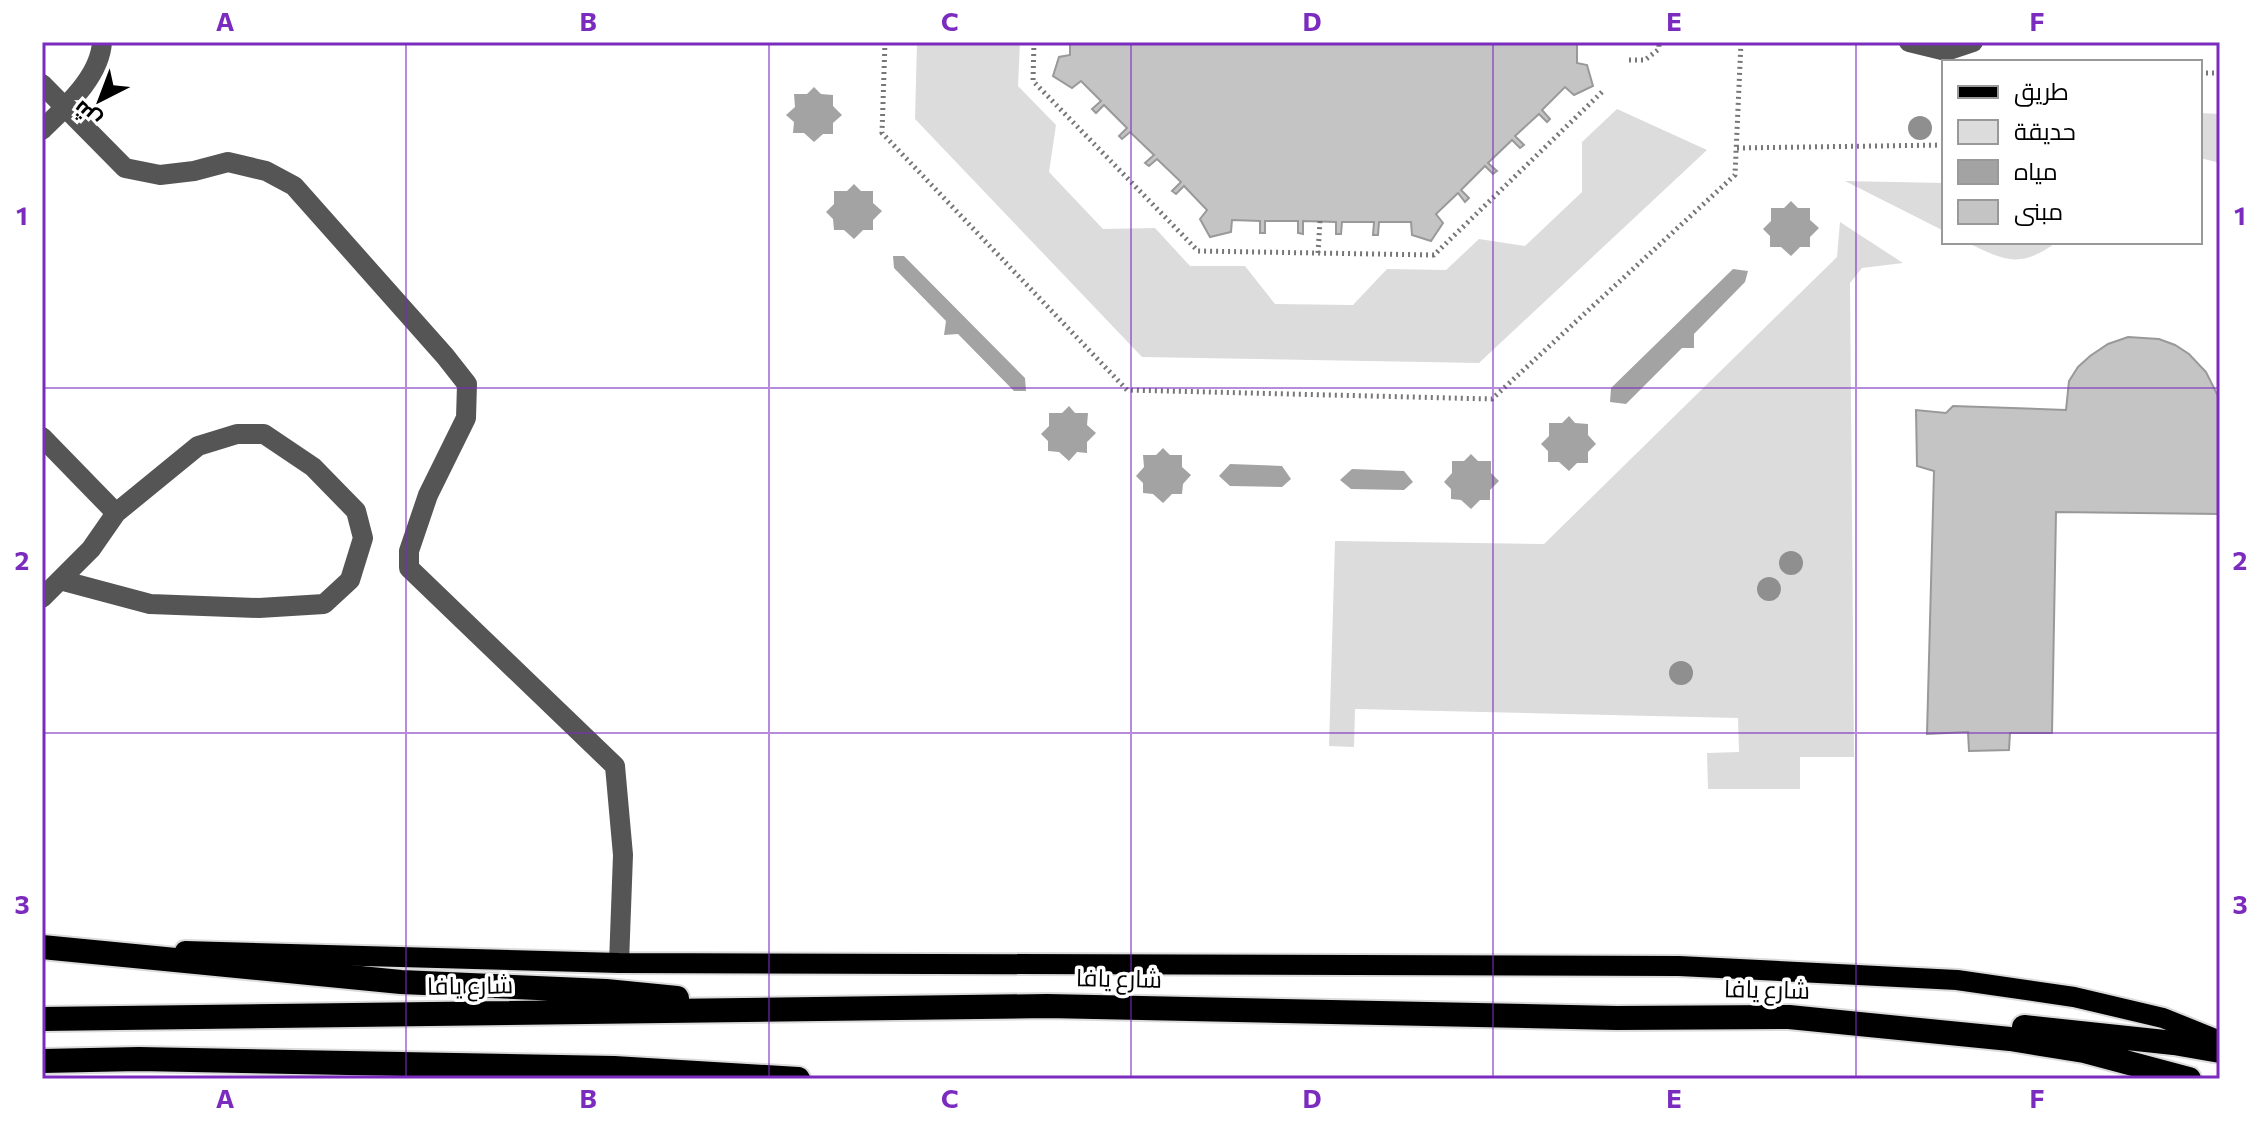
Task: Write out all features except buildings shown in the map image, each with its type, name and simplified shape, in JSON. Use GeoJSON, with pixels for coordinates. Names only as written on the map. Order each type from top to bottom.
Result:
{"type":"FeatureCollection","features":[{"type":"Feature","properties":{"kind":"highway"},"geometry":{"type":"LineString","coordinates":[[42,947],[401,982],[606,991],[672,998],[754,996],[1047,1006]]}},
{"type":"Feature","properties":{"kind":"highway","name":"شارع يافا"},"geometry":{"type":"LineString","coordinates":[[42,1019],[1047,1006],[1617,1018],[1789,1017],[2010,1039],[2084,1051],[2189,1079]]}},
{"type":"Feature","properties":{"kind":"highway"},"geometry":{"type":"LineString","coordinates":[[1825,1019],[2054,1029],[2220,1051]]}},
{"type":"Feature","properties":{"kind":"highway"},"geometry":{"type":"LineString","coordinates":[[42,1061],[155,1060],[598,1068],[798,1079]]}},
{"type":"Feature","properties":{"kind":"main road"},"geometry":{"type":"LineString","coordinates":[[42,947],[619,963],[1679,966],[1986,984],[2074,997],[2163,1018],[2220,1041]]}},
{"type":"Feature","properties":{"kind":"lane"},"geometry":{"type":"LineString","coordinates":[[42,130],[88,79],[101,55],[102,42]]}},
{"type":"Feature","properties":{"kind":"lane"},"geometry":{"type":"LineString","coordinates":[[1909,42],[1946,51],[1973,42]]}},
{"type":"Feature","properties":{"kind":"lane"},"geometry":{"type":"LineString","coordinates":[[42,84],[125,168],[160,175],[194,171],[228,162],[266,171],[294,186],[467,384],[466,418],[428,495],[409,551],[409,568],[615,766],[623,855],[619,963]]}},
{"type":"Feature","properties":{"kind":"lane"},"geometry":{"type":"LineString","coordinates":[[42,598],[60,580],[91,549],[116,513],[198,446],[237,434],[264,434],[313,467],[356,511],[363,538],[350,580],[324,604],[259,608],[150,604],[60,580]]}},
{"type":"Feature","properties":{"kind":"lane"},"geometry":{"type":"LineString","coordinates":[[42,437],[116,513]]}},
{"type":"Feature","properties":{"kind":"path"},"geometry":{"type":"LineString","coordinates":[[885,42],[882,133],[1127,390],[1492,399],[1735,175],[1741,42]]}},
{"type":"Feature","properties":{"kind":"path"},"geometry":{"type":"LineString","coordinates":[[1034,42],[1033,81],[1198,251],[1434,255],[1603,91]]}},
{"type":"Feature","properties":{"kind":"path"},"geometry":{"type":"LineString","coordinates":[[1629,60],[1645,60],[1659,49],[1659,42]]}},
{"type":"Feature","properties":{"kind":"path"},"geometry":{"type":"LineString","coordinates":[[1737,148],[1942,145]]}},
{"type":"Feature","properties":{"kind":"path"},"geometry":{"type":"LineString","coordinates":[[1318,253],[1320,221]]}},
{"type":"Feature","properties":{"kind":"green space"},"geometry":{"type":"Polygon","coordinates":[[[917,42],[1020,42],[1018,86],[1056,125],[1049,172],[1103,229],[1155,228],[1190,266],[1245,266],[1275,304],[1353,305],[1387,269],[1446,270],[1479,239],[1525,246],[1582,192],[1582,142],[1617,109],[1707,150],[1479,363],[1142,357],[915,119],[917,42]]]}},
{"type":"Feature","properties":{"kind":"green space"},"geometry":{"type":"Polygon","coordinates":[[[2202,113],[2220,114],[2220,163],[2202,158],[2202,113]]]}},
{"type":"Feature","properties":{"kind":"green space"},"geometry":{"type":"Polygon","coordinates":[[[1845,181],[1942,183],[1942,230],[1845,181]]]}},
{"type":"Feature","properties":{"kind":"green space"},"geometry":{"type":"Polygon","coordinates":[[[1840,222],[1903,263],[1862,268],[1850,283],[1854,757],[1800,757],[1800,789],[1708,789],[1707,753],[1739,752],[1738,718],[1355,709],[1354,747],[1329,746],[1335,541],[1544,544],[1837,257],[1840,222]]]}},
{"type":"Feature","properties":{"kind":"green space"},"geometry":{"type":"Polygon","coordinates":[[[1970,244],[2054,244],[2022,259],[1991,254],[1970,244]]]}},
{"type":"Feature","properties":{"kind":"water"},"geometry":{"type":"Polygon","coordinates":[[[814,87],[821,94],[833,95],[833,106],[842,115],[833,123],[833,134],[823,134],[814,142],[804,133],[793,133],[794,122],[786,115],[795,107],[794,94],[807,94],[814,87]]]}},
{"type":"Feature","properties":{"kind":"water"},"geometry":{"type":"Polygon","coordinates":[[[854,184],[861,191],[873,191],[873,203],[882,211],[873,220],[873,230],[863,230],[854,239],[844,230],[834,230],[833,219],[826,212],[834,204],[834,191],[847,191],[854,184]]]}},
{"type":"Feature","properties":{"kind":"water"},"geometry":{"type":"Polygon","coordinates":[[[1791,201],[1798,208],[1810,208],[1810,220],[1819,228],[1810,237],[1810,247],[1800,247],[1791,256],[1781,247],[1770,247],[1770,236],[1763,229],[1771,221],[1771,208],[1784,208],[1791,201]]]}},
{"type":"Feature","properties":{"kind":"water"},"geometry":{"type":"Polygon","coordinates":[[[893,256],[904,256],[1025,378],[1026,391],[1014,391],[958,334],[944,335],[946,321],[894,268],[893,256]]]}},
{"type":"Feature","properties":{"kind":"water"},"geometry":{"type":"Polygon","coordinates":[[[1733,269],[1748,271],[1745,282],[1694,334],[1694,348],[1682,348],[1626,404],[1610,402],[1611,388],[1733,269]]]}},
{"type":"Feature","properties":{"kind":"water"},"geometry":{"type":"Polygon","coordinates":[[[1069,406],[1075,413],[1088,413],[1087,425],[1096,433],[1087,442],[1087,453],[1077,452],[1069,461],[1059,452],[1048,451],[1048,441],[1041,434],[1049,426],[1049,413],[1062,413],[1069,406]]]}},
{"type":"Feature","properties":{"kind":"water"},"geometry":{"type":"Polygon","coordinates":[[[1569,416],[1575,423],[1588,424],[1588,435],[1596,444],[1588,452],[1588,463],[1577,463],[1569,471],[1559,462],[1548,462],[1548,451],[1541,444],[1549,436],[1549,423],[1562,423],[1569,416]]]}},
{"type":"Feature","properties":{"kind":"water"},"geometry":{"type":"Polygon","coordinates":[[[1163,448],[1170,455],[1182,455],[1182,467],[1191,475],[1183,484],[1182,494],[1172,494],[1163,503],[1153,494],[1143,493],[1143,483],[1136,476],[1144,467],[1143,455],[1156,455],[1163,448]]]}},
{"type":"Feature","properties":{"kind":"water"},"geometry":{"type":"Polygon","coordinates":[[[1471,454],[1478,461],[1491,461],[1491,473],[1499,481],[1490,490],[1490,500],[1480,500],[1471,509],[1461,500],[1451,499],[1451,489],[1444,482],[1452,473],[1452,461],[1464,461],[1471,454]]]}},
{"type":"Feature","properties":{"kind":"water"},"geometry":{"type":"Polygon","coordinates":[[[1230,464],[1282,466],[1291,479],[1282,487],[1230,486],[1219,476],[1230,464]]]}},
{"type":"Feature","properties":{"kind":"water"},"geometry":{"type":"Polygon","coordinates":[[[1352,469],[1404,471],[1413,482],[1404,490],[1351,489],[1340,480],[1352,469]]]}}]}
